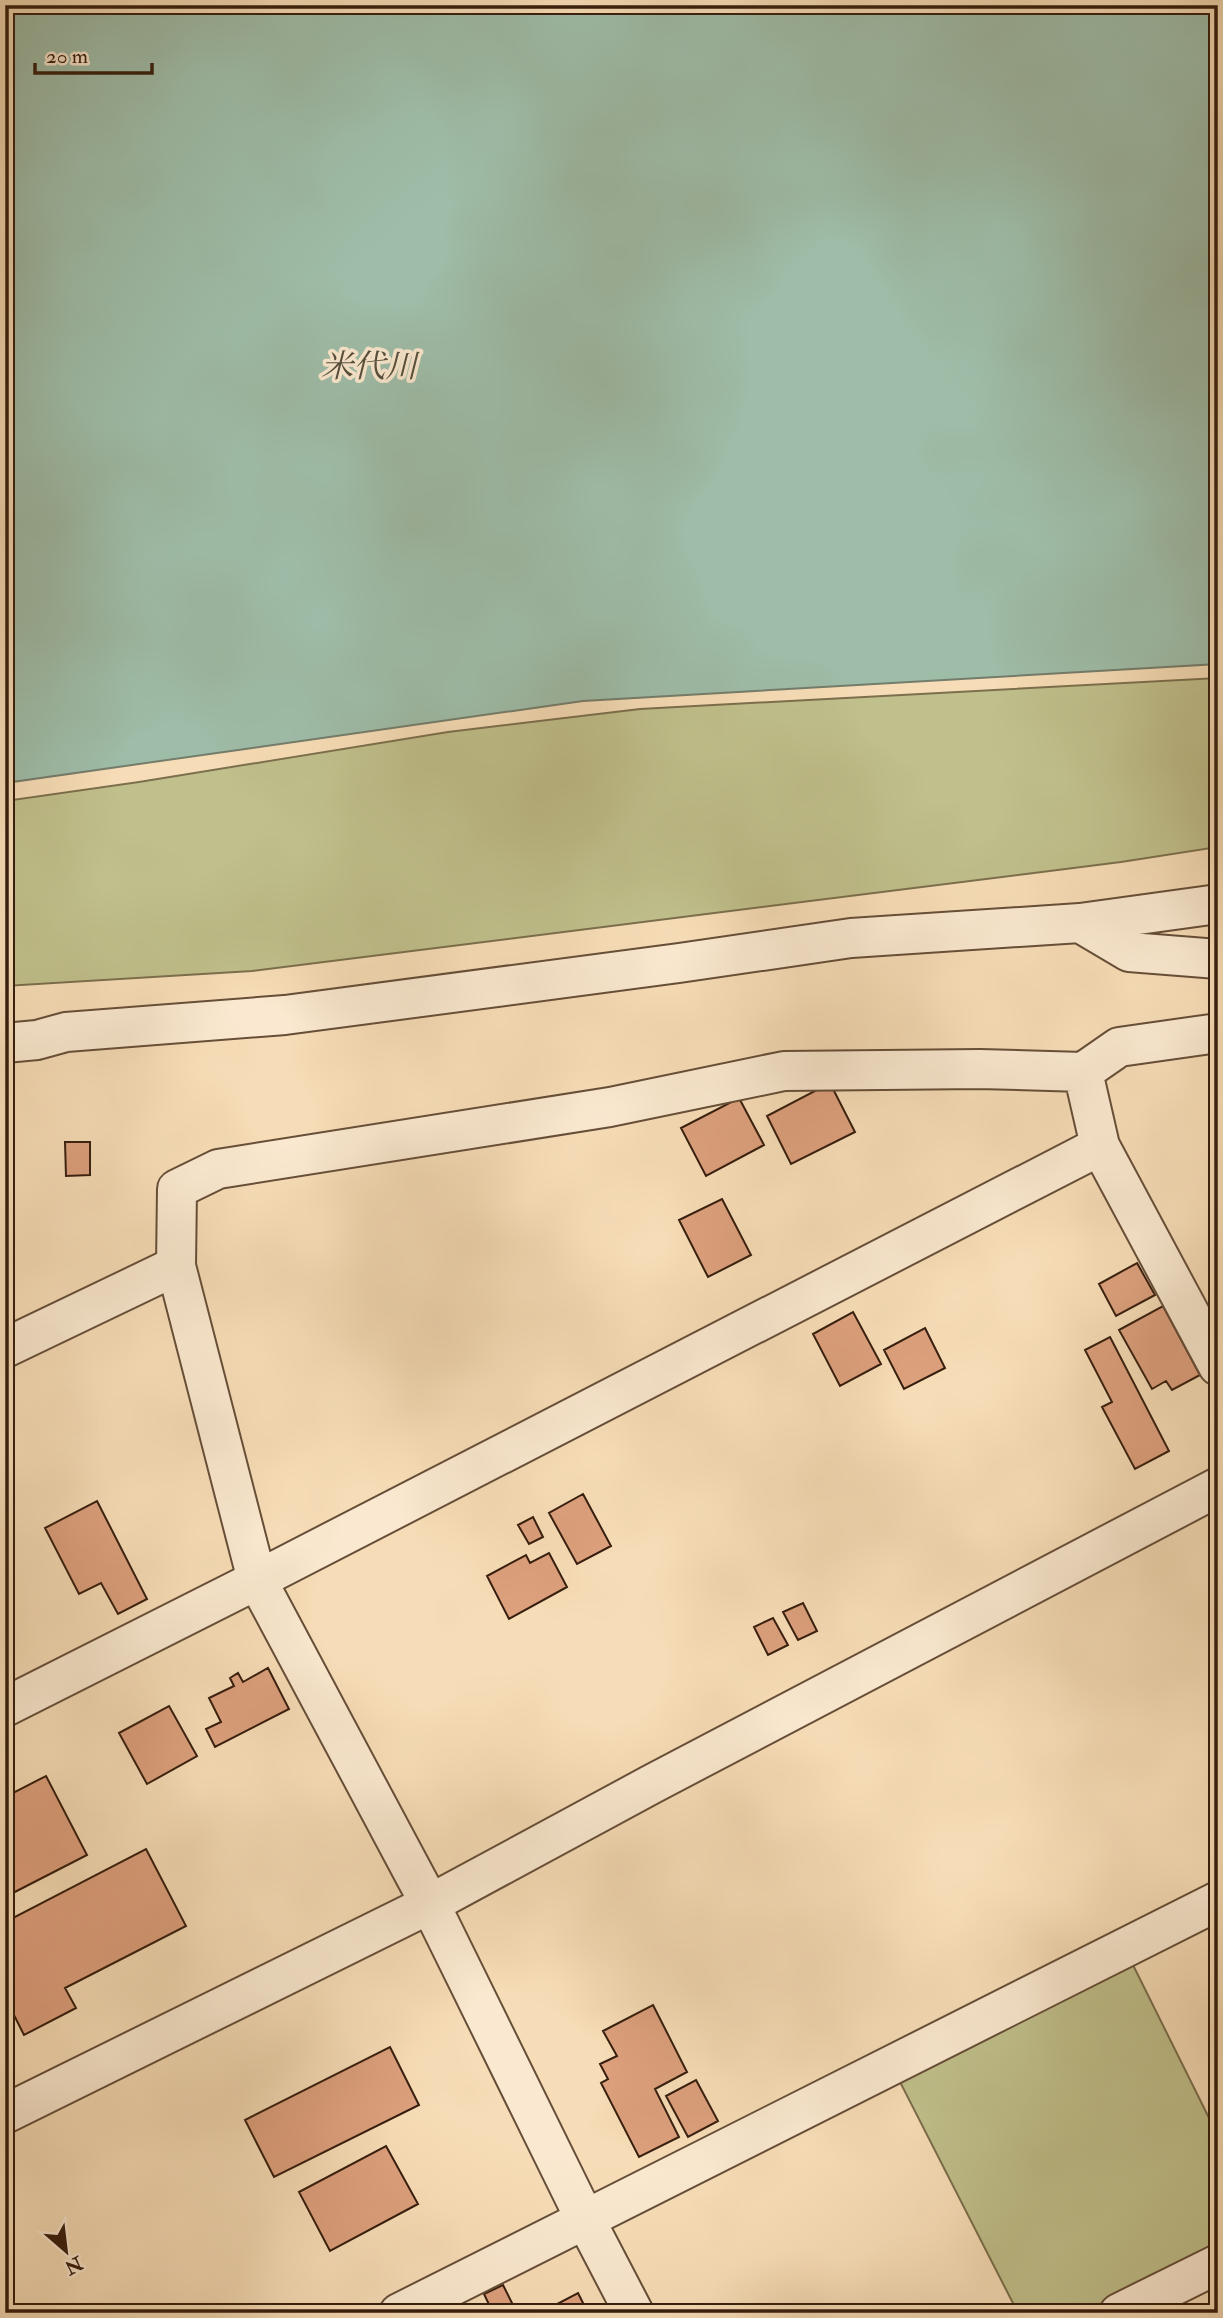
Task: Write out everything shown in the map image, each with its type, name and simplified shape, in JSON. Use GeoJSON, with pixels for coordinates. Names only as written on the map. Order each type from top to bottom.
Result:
{"type":"FeatureCollection","features":[{"type":"Feature","properties":{"kind":"street"},"geometry":{"type":"LineString","coordinates":[[5,1043],[37,1040],[66,1032],[285,1015],[679,963],[851,937],[1080,923],[1218,904]]}},
{"type":"Feature","properties":{"kind":"street"},"geometry":{"type":"LineString","coordinates":[[1080,923],[1129,952],[1218,959]]}},
{"type":"Feature","properties":{"kind":"street"},"geometry":{"type":"LineString","coordinates":[[634,2313],[430,1904],[257,1580],[176,1266],[177,1189],[218,1169],[610,1107],[784,1071],[980,1069],[1083,1072],[1119,1047],[1218,1032]]}},
{"type":"Feature","properties":{"kind":"street"},"geometry":{"type":"LineString","coordinates":[[1083,1072],[1101,1146],[1218,1366]]}},
{"type":"Feature","properties":{"kind":"street"},"geometry":{"type":"LineString","coordinates":[[5,1707],[1101,1146]]}},
{"type":"Feature","properties":{"kind":"street"},"geometry":{"type":"LineString","coordinates":[[5,1348],[176,1266]]}},
{"type":"Feature","properties":{"kind":"street"},"geometry":{"type":"LineString","coordinates":[[5,2114],[430,1904],[652,1784],[1218,1487]]}},
{"type":"Feature","properties":{"kind":"street"},"geometry":{"type":"LineString","coordinates":[[399,2313],[1218,1901]]}},
{"type":"Feature","properties":{"kind":"street"},"geometry":{"type":"LineString","coordinates":[[1119,2313],[1218,2263]]}},
{"type":"Feature","properties":{"kind":"green space"},"geometry":{"type":"Polygon","coordinates":[[[1218,678],[1218,847],[1121,862],[252,971],[5,986],[5,801],[448,732],[640,709],[1218,678]]]}},
{"type":"Feature","properties":{"kind":"green space"},"geometry":{"type":"Polygon","coordinates":[[[1132,1963],[1218,2136],[1218,2245],[1085,2313],[1018,2313],[899,2080],[1132,1963]]]}},
{"type":"Feature","properties":{"kind":"water","name":"米代川"},"geometry":{"type":"Polygon","coordinates":[[[5,5],[1218,5],[1218,664],[583,701],[5,783],[5,5]]]}},
{"type":"Feature","properties":{"kind":"building"},"geometry":{"type":"Polygon","coordinates":[[[830,1083],[855,1132],[791,1164],[767,1116],[830,1083]]]}},
{"type":"Feature","properties":{"kind":"building"},"geometry":{"type":"Polygon","coordinates":[[[739,1098],[764,1145],[706,1176],[681,1128],[739,1098]]]}},
{"type":"Feature","properties":{"kind":"building"},"geometry":{"type":"Polygon","coordinates":[[[65,1142],[90,1142],[90,1175],[66,1176],[65,1142]]]}},
{"type":"Feature","properties":{"kind":"building"},"geometry":{"type":"Polygon","coordinates":[[[722,1199],[751,1255],[708,1277],[679,1220],[722,1199]]]}},
{"type":"Feature","properties":{"kind":"building"},"geometry":{"type":"Polygon","coordinates":[[[1137,1263],[1155,1295],[1116,1316],[1099,1284],[1137,1263]]]}},
{"type":"Feature","properties":{"kind":"building"},"geometry":{"type":"Polygon","coordinates":[[[1163,1306],[1200,1375],[1172,1390],[1166,1381],[1152,1389],[1119,1330],[1163,1306]]]}},
{"type":"Feature","properties":{"kind":"building"},"geometry":{"type":"Polygon","coordinates":[[[853,1312],[881,1364],[840,1386],[813,1334],[853,1312]]]}},
{"type":"Feature","properties":{"kind":"building"},"geometry":{"type":"Polygon","coordinates":[[[925,1328],[945,1368],[904,1389],[884,1350],[925,1328]]]}},
{"type":"Feature","properties":{"kind":"building"},"geometry":{"type":"Polygon","coordinates":[[[1110,1337],[1169,1451],[1135,1469],[1102,1407],[1112,1402],[1085,1350],[1110,1337]]]}},
{"type":"Feature","properties":{"kind":"building"},"geometry":{"type":"Polygon","coordinates":[[[583,1494],[611,1546],[577,1564],[549,1513],[583,1494]]]}},
{"type":"Feature","properties":{"kind":"building"},"geometry":{"type":"Polygon","coordinates":[[[97,1501],[147,1599],[118,1614],[101,1583],[79,1594],[45,1528],[97,1501]]]}},
{"type":"Feature","properties":{"kind":"building"},"geometry":{"type":"Polygon","coordinates":[[[533,1517],[543,1537],[529,1544],[518,1525],[533,1517]]]}},
{"type":"Feature","properties":{"kind":"building"},"geometry":{"type":"Polygon","coordinates":[[[549,1553],[567,1587],[509,1619],[487,1576],[526,1555],[530,1563],[549,1553]]]}},
{"type":"Feature","properties":{"kind":"building"},"geometry":{"type":"Polygon","coordinates":[[[803,1603],[817,1631],[798,1640],[783,1612],[803,1603]]]}},
{"type":"Feature","properties":{"kind":"building"},"geometry":{"type":"Polygon","coordinates":[[[773,1618],[788,1645],[768,1655],[754,1627],[773,1618]]]}},
{"type":"Feature","properties":{"kind":"building"},"geometry":{"type":"Polygon","coordinates":[[[268,1668],[289,1709],[215,1747],[206,1729],[221,1722],[209,1698],[234,1686],[230,1678],[238,1673],[243,1682],[268,1668]]]}},
{"type":"Feature","properties":{"kind":"building"},"geometry":{"type":"Polygon","coordinates":[[[169,1706],[197,1756],[147,1784],[119,1733],[169,1706]]]}},
{"type":"Feature","properties":{"kind":"building"},"geometry":{"type":"Polygon","coordinates":[[[46,1776],[87,1855],[5,1897],[5,1797],[46,1776]]]}},
{"type":"Feature","properties":{"kind":"building"},"geometry":{"type":"Polygon","coordinates":[[[146,1849],[186,1926],[65,1988],[76,2008],[24,2035],[14,2015],[5,2019],[5,1922],[146,1849]]]}},
{"type":"Feature","properties":{"kind":"building"},"geometry":{"type":"Polygon","coordinates":[[[653,2005],[687,2072],[655,2089],[679,2137],[639,2157],[601,2083],[608,2079],[600,2064],[617,2056],[603,2031],[653,2005]]]}},
{"type":"Feature","properties":{"kind":"building"},"geometry":{"type":"Polygon","coordinates":[[[390,2047],[419,2105],[274,2177],[245,2120],[390,2047]]]}},
{"type":"Feature","properties":{"kind":"building"},"geometry":{"type":"Polygon","coordinates":[[[696,2080],[718,2121],[688,2137],[666,2096],[696,2080]]]}},
{"type":"Feature","properties":{"kind":"building"},"geometry":{"type":"Polygon","coordinates":[[[386,2146],[418,2204],[330,2251],[299,2192],[386,2146]]]}},
{"type":"Feature","properties":{"kind":"building"},"geometry":{"type":"Polygon","coordinates":[[[503,2285],[517,2313],[493,2313],[484,2294],[503,2285]]]}},
{"type":"Feature","properties":{"kind":"building"},"geometry":{"type":"Polygon","coordinates":[[[578,2293],[588,2313],[540,2313],[578,2293]]]}}]}
